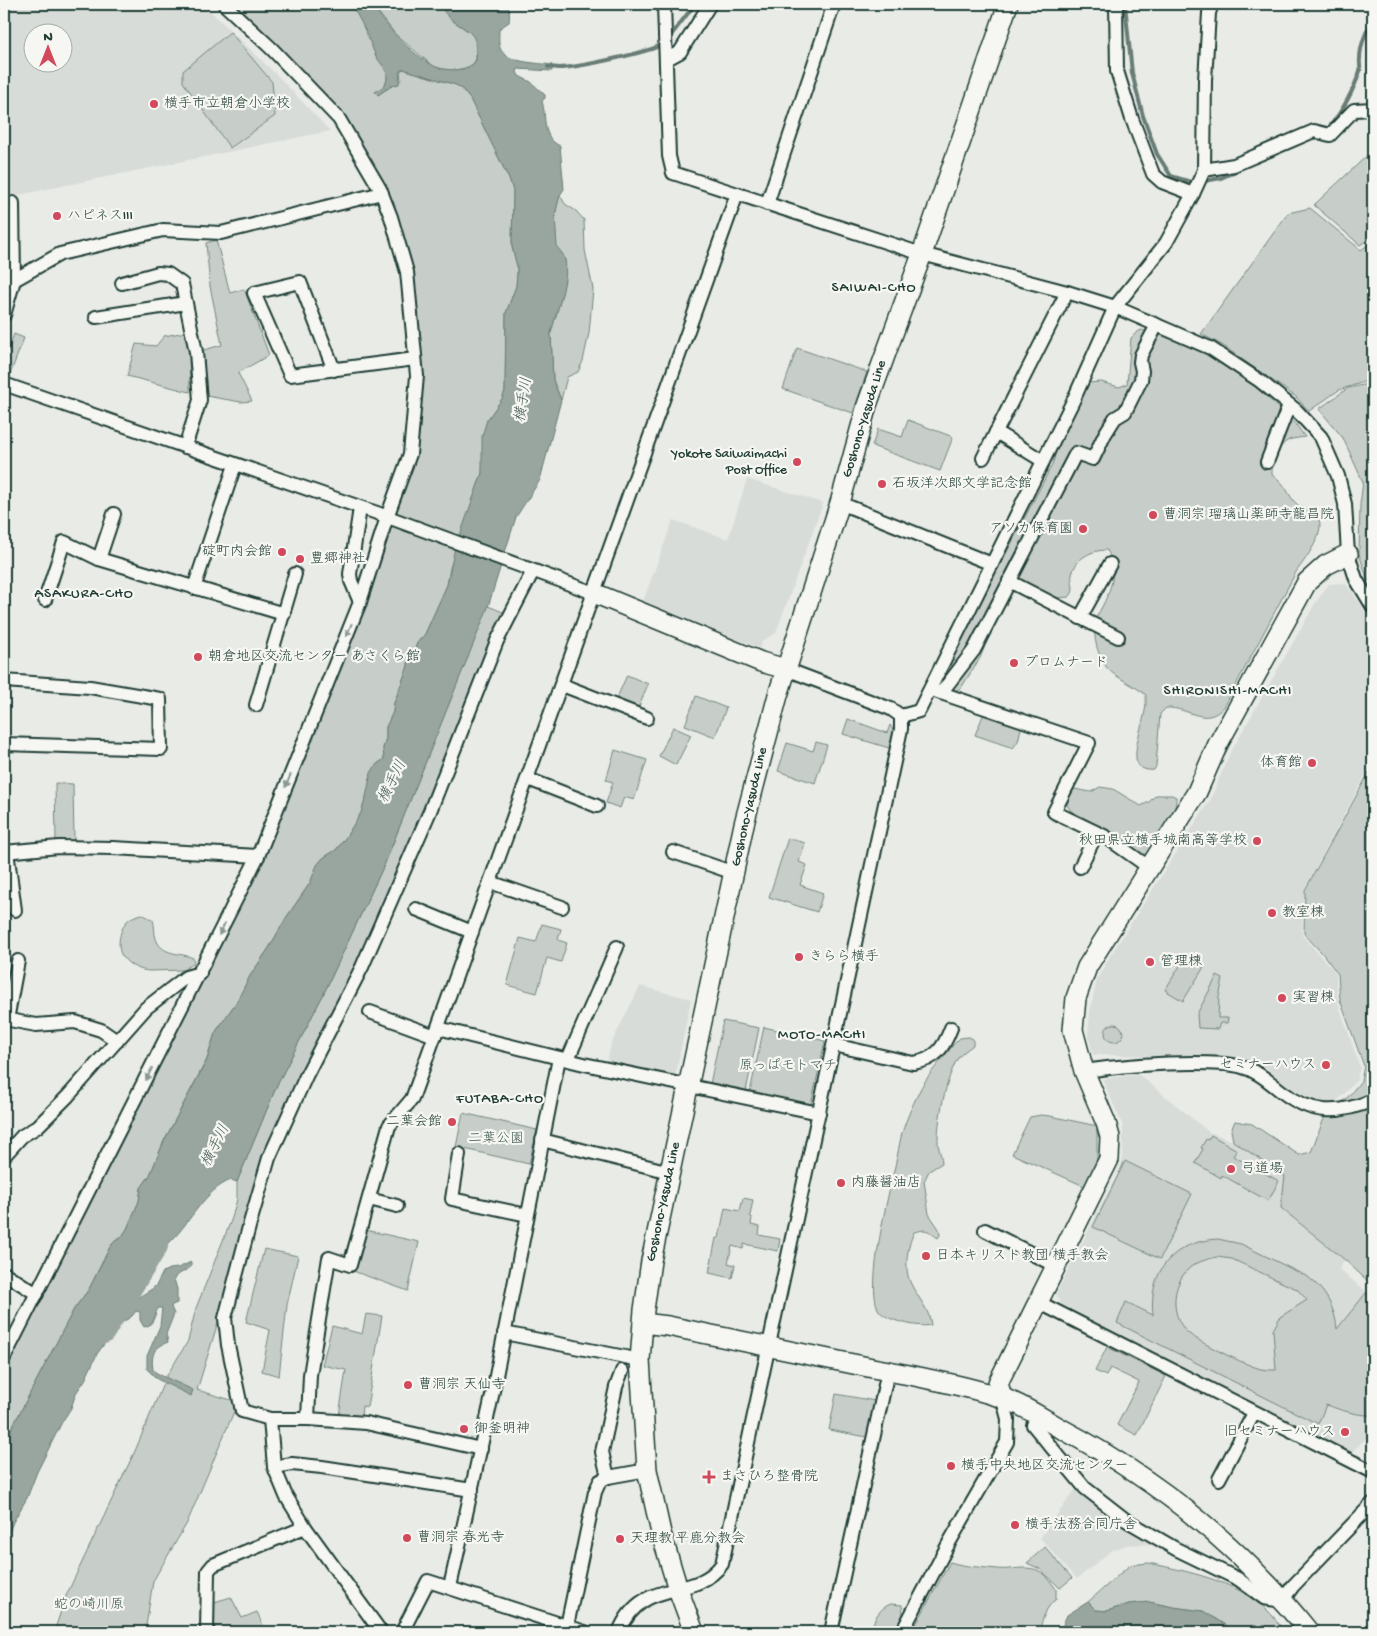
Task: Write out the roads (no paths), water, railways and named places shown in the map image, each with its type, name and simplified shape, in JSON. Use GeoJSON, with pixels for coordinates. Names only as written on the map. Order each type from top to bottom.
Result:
{"type":"FeatureCollection","features":[{"type":"Feature","properties":{"kind":"street"},"geometry":{"type":"LineString","coordinates":[[4,1358],[258,856],[392,519],[410,454],[417,376],[407,272],[382,193],[339,119],[272,49],[224,4]]}},
{"type":"Feature","properties":{"kind":"street"},"geometry":{"type":"LineString","coordinates":[[664,4],[669,156],[673,174],[922,254],[1067,292],[1115,307],[1210,348],[1260,381],[1289,404],[1321,437],[1338,476],[1345,504],[1348,554],[1356,579],[1373,607]]}},
{"type":"Feature","properties":{"kind":"street"},"geometry":{"type":"LineString","coordinates":[[667,60],[680,52],[710,4]]}},
{"type":"Feature","properties":{"kind":"street"},"geometry":{"type":"LineString","coordinates":[[767,204],[834,4]]}},
{"type":"Feature","properties":{"kind":"street","name":"Goshono-Yasuda Line"},"geometry":{"type":"LineString","coordinates":[[694,1632],[661,1533],[647,1470],[640,1360],[651,1261],[734,873],[761,759],[786,669],[840,503],[867,405],[922,254],[1008,4]]}},
{"type":"Feature","properties":{"kind":"street"},"geometry":{"type":"LineString","coordinates":[[1116,4],[1118,71],[1132,119],[1153,174],[1162,182],[1195,191]]}},
{"type":"Feature","properties":{"kind":"street"},"geometry":{"type":"LineString","coordinates":[[935,691],[992,564],[1072,402],[1115,307],[1166,243],[1195,191],[1202,172],[1205,80],[1209,13],[1212,4]]}},
{"type":"Feature","properties":{"kind":"street"},"geometry":{"type":"LineString","coordinates":[[1202,172],[1234,165],[1314,130],[1330,135],[1354,110],[1373,109]]}},
{"type":"Feature","properties":{"kind":"street"},"geometry":{"type":"LineString","coordinates":[[14,280],[60,254],[163,230],[221,233],[382,193]]}},
{"type":"Feature","properties":{"kind":"street"},"geometry":{"type":"LineString","coordinates":[[308,1419],[310,1375],[329,1258],[350,1266],[389,1126],[412,1099],[737,194]]}},
{"type":"Feature","properties":{"kind":"street"},"geometry":{"type":"LineString","coordinates":[[4,315],[14,280],[13,203]]}},
{"type":"Feature","properties":{"kind":"street"},"geometry":{"type":"LineString","coordinates":[[122,283],[158,273],[168,274],[182,284],[196,352],[200,400],[184,448]]}},
{"type":"Feature","properties":{"kind":"street"},"geometry":{"type":"LineString","coordinates":[[334,370],[300,282],[254,293],[290,375],[334,370],[415,359]]}},
{"type":"Feature","properties":{"kind":"street"},"geometry":{"type":"LineString","coordinates":[[983,458],[1067,292]]}},
{"type":"Feature","properties":{"kind":"street"},"geometry":{"type":"LineString","coordinates":[[96,317],[186,303]]}},
{"type":"Feature","properties":{"kind":"street"},"geometry":{"type":"LineString","coordinates":[[901,716],[919,711],[935,691],[974,650],[1076,452],[1093,459],[1115,418],[1125,412],[1141,380],[1141,356],[1158,325]]}},
{"type":"Feature","properties":{"kind":"street"},"geometry":{"type":"LineString","coordinates":[[4,384],[392,519],[594,593],[760,662],[786,669],[892,709],[901,716]]}},
{"type":"Feature","properties":{"kind":"street"},"geometry":{"type":"LineString","coordinates":[[1267,462],[1289,404]]}},
{"type":"Feature","properties":{"kind":"street"},"geometry":{"type":"LineString","coordinates":[[996,432],[1043,461]]}},
{"type":"Feature","properties":{"kind":"street"},"geometry":{"type":"LineString","coordinates":[[194,588],[235,465]]}},
{"type":"Feature","properties":{"kind":"street"},"geometry":{"type":"LineString","coordinates":[[840,503],[992,564]]}},
{"type":"Feature","properties":{"kind":"street"},"geometry":{"type":"LineString","coordinates":[[360,508],[350,574],[360,602]]}},
{"type":"Feature","properties":{"kind":"street"},"geometry":{"type":"LineString","coordinates":[[99,560],[114,514]]}},
{"type":"Feature","properties":{"kind":"street"},"geometry":{"type":"LineString","coordinates":[[45,600],[64,542],[99,560],[284,614]]}},
{"type":"Feature","properties":{"kind":"street"},"geometry":{"type":"LineString","coordinates":[[902,1632],[1007,1442],[1008,1419],[998,1384],[1109,1158],[1110,1137],[1084,1071],[1073,1030],[1076,998],[1086,967],[1197,792],[1218,744],[1307,582],[1326,565],[1348,554]]}},
{"type":"Feature","properties":{"kind":"street"},"geometry":{"type":"LineString","coordinates":[[1080,618],[1110,564]]}},
{"type":"Feature","properties":{"kind":"street"},"geometry":{"type":"LineString","coordinates":[[481,1449],[366,1423],[308,1419],[270,1419],[242,1411],[228,1345],[225,1318],[261,1181],[269,1158],[307,1074],[362,967],[430,811],[497,641],[531,570]]}},
{"type":"Feature","properties":{"kind":"street"},"geometry":{"type":"LineString","coordinates":[[256,705],[295,574]]}},
{"type":"Feature","properties":{"kind":"street"},"geometry":{"type":"LineString","coordinates":[[1009,581],[1118,637]]}},
{"type":"Feature","properties":{"kind":"street"},"geometry":{"type":"LineString","coordinates":[[4,681],[90,687],[160,699],[161,749],[4,744]]}},
{"type":"Feature","properties":{"kind":"street"},"geometry":{"type":"LineString","coordinates":[[562,685],[647,718]]}},
{"type":"Feature","properties":{"kind":"street"},"geometry":{"type":"LineString","coordinates":[[935,691],[1089,743],[1054,812],[1106,837],[1150,868]]}},
{"type":"Feature","properties":{"kind":"street"},"geometry":{"type":"LineString","coordinates":[[619,1632],[630,1612],[652,1595],[705,1580],[715,1573],[722,1564],[901,729],[901,716]]}},
{"type":"Feature","properties":{"kind":"street"},"geometry":{"type":"LineString","coordinates":[[528,779],[597,806]]}},
{"type":"Feature","properties":{"kind":"street"},"geometry":{"type":"LineString","coordinates":[[1080,867],[1097,833]]}},
{"type":"Feature","properties":{"kind":"street"},"geometry":{"type":"LineString","coordinates":[[15,910],[5,851],[59,847],[104,847],[258,856]]}},
{"type":"Feature","properties":{"kind":"street"},"geometry":{"type":"LineString","coordinates":[[673,852],[734,873]]}},
{"type":"Feature","properties":{"kind":"street"},"geometry":{"type":"LineString","coordinates":[[490,882],[562,907]]}},
{"type":"Feature","properties":{"kind":"street"},"geometry":{"type":"LineString","coordinates":[[416,909],[472,932]]}},
{"type":"Feature","properties":{"kind":"street"},"geometry":{"type":"LineString","coordinates":[[450,1587],[481,1449],[542,1140],[563,1058],[617,947]]}},
{"type":"Feature","properties":{"kind":"street"},"geometry":{"type":"LineString","coordinates":[[18,961],[5,1020],[36,1025],[75,1022],[101,1030],[117,1041]]}},
{"type":"Feature","properties":{"kind":"street"},"geometry":{"type":"LineString","coordinates":[[4,1156],[22,1136],[37,1127],[68,1096],[146,1008],[186,976],[200,973]]}},
{"type":"Feature","properties":{"kind":"street"},"geometry":{"type":"LineString","coordinates":[[370,1012],[436,1032],[819,1113]]}},
{"type":"Feature","properties":{"kind":"street"},"geometry":{"type":"LineString","coordinates":[[834,1045],[913,1063],[922,1062],[944,1046],[951,1028]]}},
{"type":"Feature","properties":{"kind":"street"},"geometry":{"type":"LineString","coordinates":[[1084,1071],[1121,1066],[1217,1064],[1239,1066],[1256,1071],[1283,1093],[1301,1103],[1324,1111],[1341,1111],[1373,1100]]}},
{"type":"Feature","properties":{"kind":"street"},"geometry":{"type":"LineString","coordinates":[[542,1140],[670,1172]]}},
{"type":"Feature","properties":{"kind":"street"},"geometry":{"type":"LineString","coordinates":[[459,1154],[452,1199],[527,1215]]}},
{"type":"Feature","properties":{"kind":"street"},"geometry":{"type":"LineString","coordinates":[[369,1199],[397,1206]]}},
{"type":"Feature","properties":{"kind":"street"},"geometry":{"type":"LineString","coordinates":[[985,1230],[1056,1266]]}},
{"type":"Feature","properties":{"kind":"street"},"geometry":{"type":"LineString","coordinates":[[4,1273],[37,1294]]}},
{"type":"Feature","properties":{"kind":"street"},"geometry":{"type":"LineString","coordinates":[[1038,1302],[1373,1472]]}},
{"type":"Feature","properties":{"kind":"street"},"geometry":{"type":"LineString","coordinates":[[643,1323],[668,1326],[958,1385],[1002,1397],[1094,1446],[1155,1485],[1226,1541],[1260,1574],[1309,1632]]}},
{"type":"Feature","properties":{"kind":"street"},"geometry":{"type":"LineString","coordinates":[[504,1333],[640,1360]]}},
{"type":"Feature","properties":{"kind":"street"},"geometry":{"type":"LineString","coordinates":[[608,1477],[602,1452],[616,1387],[622,1371]]}},
{"type":"Feature","properties":{"kind":"street"},"geometry":{"type":"LineString","coordinates":[[831,1632],[888,1371]]}},
{"type":"Feature","properties":{"kind":"street"},"geometry":{"type":"LineString","coordinates":[[1219,1479],[1254,1413]]}},
{"type":"Feature","properties":{"kind":"street"},"geometry":{"type":"LineString","coordinates":[[270,1419],[274,1467],[286,1496],[304,1527],[381,1632]]}},
{"type":"Feature","properties":{"kind":"street"},"geometry":{"type":"LineString","coordinates":[[1033,1425],[1085,1488],[1126,1520],[1176,1549],[1238,1579],[1264,1598],[1282,1601]]}},
{"type":"Feature","properties":{"kind":"street"},"geometry":{"type":"LineString","coordinates":[[274,1467],[292,1464],[322,1467],[472,1490]]}},
{"type":"Feature","properties":{"kind":"street"},"geometry":{"type":"LineString","coordinates":[[567,1626],[595,1492],[600,1481],[608,1477],[647,1470]]}},
{"type":"Feature","properties":{"kind":"street"},"geometry":{"type":"LineString","coordinates":[[1282,1601],[1293,1586],[1373,1503]]}},
{"type":"Feature","properties":{"kind":"street"},"geometry":{"type":"LineString","coordinates":[[207,1632],[208,1570],[212,1565],[304,1527]]}},
{"type":"Feature","properties":{"kind":"street"},"geometry":{"type":"LineString","coordinates":[[402,1632],[428,1581],[585,1632]]}},
{"type":"Feature","properties":{"kind":"water"},"geometry":{"type":"Polygon","coordinates":[[[350,4],[372,4],[391,30],[425,61],[438,68],[457,70],[468,67],[476,60],[475,40],[465,28],[453,21],[438,4],[506,4],[510,15],[509,22],[499,30],[501,50],[510,58],[552,65],[552,71],[518,69],[517,72],[519,76],[531,82],[545,95],[542,101],[547,132],[550,138],[560,146],[564,189],[560,195],[555,215],[557,247],[564,256],[566,268],[564,287],[551,333],[553,380],[561,400],[540,480],[516,517],[487,610],[385,863],[324,993],[277,1085],[237,1182],[231,1180],[213,1191],[179,1232],[119,1295],[115,1302],[116,1305],[124,1306],[152,1289],[163,1272],[191,1262],[191,1267],[174,1279],[177,1289],[177,1303],[171,1307],[174,1314],[166,1334],[168,1342],[156,1350],[152,1360],[153,1370],[193,1390],[191,1396],[157,1379],[147,1369],[147,1356],[160,1326],[162,1308],[158,1308],[150,1325],[144,1327],[140,1320],[140,1312],[136,1311],[117,1326],[97,1354],[37,1472],[27,1498],[13,1522],[4,1545],[4,1443],[74,1309],[89,1289],[110,1247],[121,1238],[127,1229],[139,1201],[141,1188],[150,1175],[164,1141],[207,1060],[215,1033],[237,1001],[250,976],[286,918],[310,883],[317,865],[323,858],[336,850],[361,813],[371,773],[376,765],[384,759],[383,748],[386,738],[386,727],[408,666],[409,656],[425,634],[447,585],[454,552],[482,473],[482,436],[487,420],[502,399],[505,391],[506,313],[516,286],[517,274],[512,247],[513,191],[510,181],[470,99],[456,85],[403,69],[400,71],[399,84],[390,86],[378,95],[375,92],[386,83],[387,74],[376,57],[361,22],[350,4]]]}},
{"type":"Feature","properties":{"kind":"water"},"geometry":{"type":"Polygon","coordinates":[[[1088,1602],[1096,1610],[1107,1611],[1129,1604],[1149,1602],[1203,1611],[1236,1632],[1060,1632],[1067,1615],[1088,1602]]]}},
{"type":"Feature","properties":{"kind":"waterway"},"geometry":{"type":"LineString","coordinates":[[669,38],[695,4]]}},
{"type":"Feature","properties":{"kind":"waterway"},"geometry":{"type":"LineString","coordinates":[[1125,4],[1132,73],[1143,116],[1157,154],[1171,176],[1194,183],[1221,178],[1234,172]]}},
{"type":"Feature","properties":{"kind":"waterway"},"geometry":{"type":"LineString","coordinates":[[1330,126],[1343,107],[1360,71],[1360,55],[1364,40],[1373,23]]}},
{"type":"Feature","properties":{"kind":"waterway"},"geometry":{"type":"LineString","coordinates":[[548,67],[559,68],[596,63],[644,51],[662,44]]}},
{"type":"Feature","properties":{"kind":"waterway","name":"横手川"},"geometry":{"type":"LineString","coordinates":[[103,1332],[156,1246]]}},
{"type":"Feature","properties":{"kind":"place","name":"横手市立朝倉小学校"},"geometry":{"type":"Point","coordinates":[154,104]}},
{"type":"Feature","properties":{"kind":"place","name":"ハピネスIII"},"geometry":{"type":"Point","coordinates":[57,216]}},
{"type":"Feature","properties":{"kind":"place","name":"Yokote Saiwaimachi Post Office"},"geometry":{"type":"Point","coordinates":[797,462]}},
{"type":"Feature","properties":{"kind":"place","name":"石坂洋次郎文学記念館"},"geometry":{"type":"Point","coordinates":[882,484]}},
{"type":"Feature","properties":{"kind":"place","name":"曹洞宗 瑠璃山薬師寺龍昌院"},"geometry":{"type":"Point","coordinates":[1153,515]}},
{"type":"Feature","properties":{"kind":"place","name":"アソカ保育園"},"geometry":{"type":"Point","coordinates":[1083,529]}},
{"type":"Feature","properties":{"kind":"place","name":"碇町内会館"},"geometry":{"type":"Point","coordinates":[282,552]}},
{"type":"Feature","properties":{"kind":"place","name":"豊郷神社"},"geometry":{"type":"Point","coordinates":[300,559]}},
{"type":"Feature","properties":{"kind":"place","name":"朝倉地区交流センター あさくら館"},"geometry":{"type":"Point","coordinates":[198,657]}},
{"type":"Feature","properties":{"kind":"place","name":"プロムナード"},"geometry":{"type":"Point","coordinates":[1014,663]}},
{"type":"Feature","properties":{"kind":"place","name":"体育館"},"geometry":{"type":"Point","coordinates":[1312,763]}},
{"type":"Feature","properties":{"kind":"place","name":"秋田県立横手城南高等学校"},"geometry":{"type":"Point","coordinates":[1257,841]}},
{"type":"Feature","properties":{"kind":"place","name":"教室棟"},"geometry":{"type":"Point","coordinates":[1272,913]}},
{"type":"Feature","properties":{"kind":"place","name":"きらら横手"},"geometry":{"type":"Point","coordinates":[799,957]}},
{"type":"Feature","properties":{"kind":"place","name":"管理棟"},"geometry":{"type":"Point","coordinates":[1150,962]}},
{"type":"Feature","properties":{"kind":"place","name":"実習棟"},"geometry":{"type":"Point","coordinates":[1282,998]}},
{"type":"Feature","properties":{"kind":"place","name":"セミナーハウス"},"geometry":{"type":"Point","coordinates":[1326,1065]}},
{"type":"Feature","properties":{"kind":"place","name":"二葉会館"},"geometry":{"type":"Point","coordinates":[452,1122]}},
{"type":"Feature","properties":{"kind":"place","name":"弓道場"},"geometry":{"type":"Point","coordinates":[1231,1169]}},
{"type":"Feature","properties":{"kind":"place","name":"内藤醤油店"},"geometry":{"type":"Point","coordinates":[841,1183]}},
{"type":"Feature","properties":{"kind":"place","name":"日本キリスト教団 横手教会"},"geometry":{"type":"Point","coordinates":[926,1256]}},
{"type":"Feature","properties":{"kind":"place","name":"曹洞宗 天仙寺"},"geometry":{"type":"Point","coordinates":[408,1385]}},
{"type":"Feature","properties":{"kind":"place","name":"御釜明神"},"geometry":{"type":"Point","coordinates":[464,1429]}},
{"type":"Feature","properties":{"kind":"place","name":"旧セミナーハウス"},"geometry":{"type":"Point","coordinates":[1345,1432]}},
{"type":"Feature","properties":{"kind":"place","name":"横手中央地区交流センター"},"geometry":{"type":"Point","coordinates":[951,1466]}},
{"type":"Feature","properties":{"kind":"place","name":"まさひろ整骨院"},"geometry":{"type":"Point","coordinates":[709,1477]}},
{"type":"Feature","properties":{"kind":"place","name":"横手法務合同庁舎"},"geometry":{"type":"Point","coordinates":[1015,1525]}},
{"type":"Feature","properties":{"kind":"place","name":"曹洞宗 春光寺"},"geometry":{"type":"Point","coordinates":[407,1538]}},
{"type":"Feature","properties":{"kind":"place","name":"天理教 平鹿分教会"},"geometry":{"type":"Point","coordinates":[620,1539]}},
{"type":"Feature","properties":{"kind":"district","name":"SAIWAI-CHO"},"geometry":{"type":"Point","coordinates":[874,288]}},
{"type":"Feature","properties":{"kind":"district","name":"ASAKURA-CHO"},"geometry":{"type":"Point","coordinates":[84,594]}},
{"type":"Feature","properties":{"kind":"district","name":"SHIRONISHI-MACHI"},"geometry":{"type":"Point","coordinates":[1228,691]}},
{"type":"Feature","properties":{"kind":"district","name":"MOTO-MACHI"},"geometry":{"type":"Point","coordinates":[822,1035]}},
{"type":"Feature","properties":{"kind":"district","name":"FUTABA-CHO"},"geometry":{"type":"Point","coordinates":[500,1099]}},
{"type":"Feature","properties":{"kind":"park label","name":"原っぱモトマチ"},"geometry":{"type":"Point","coordinates":[788,1066]}},
{"type":"Feature","properties":{"kind":"park label","name":"二葉公園"},"geometry":{"type":"Point","coordinates":[496,1139]}},
{"type":"Feature","properties":{"kind":"park label","name":"蛇の崎川原"},"geometry":{"type":"Point","coordinates":[89,1605]}}]}
